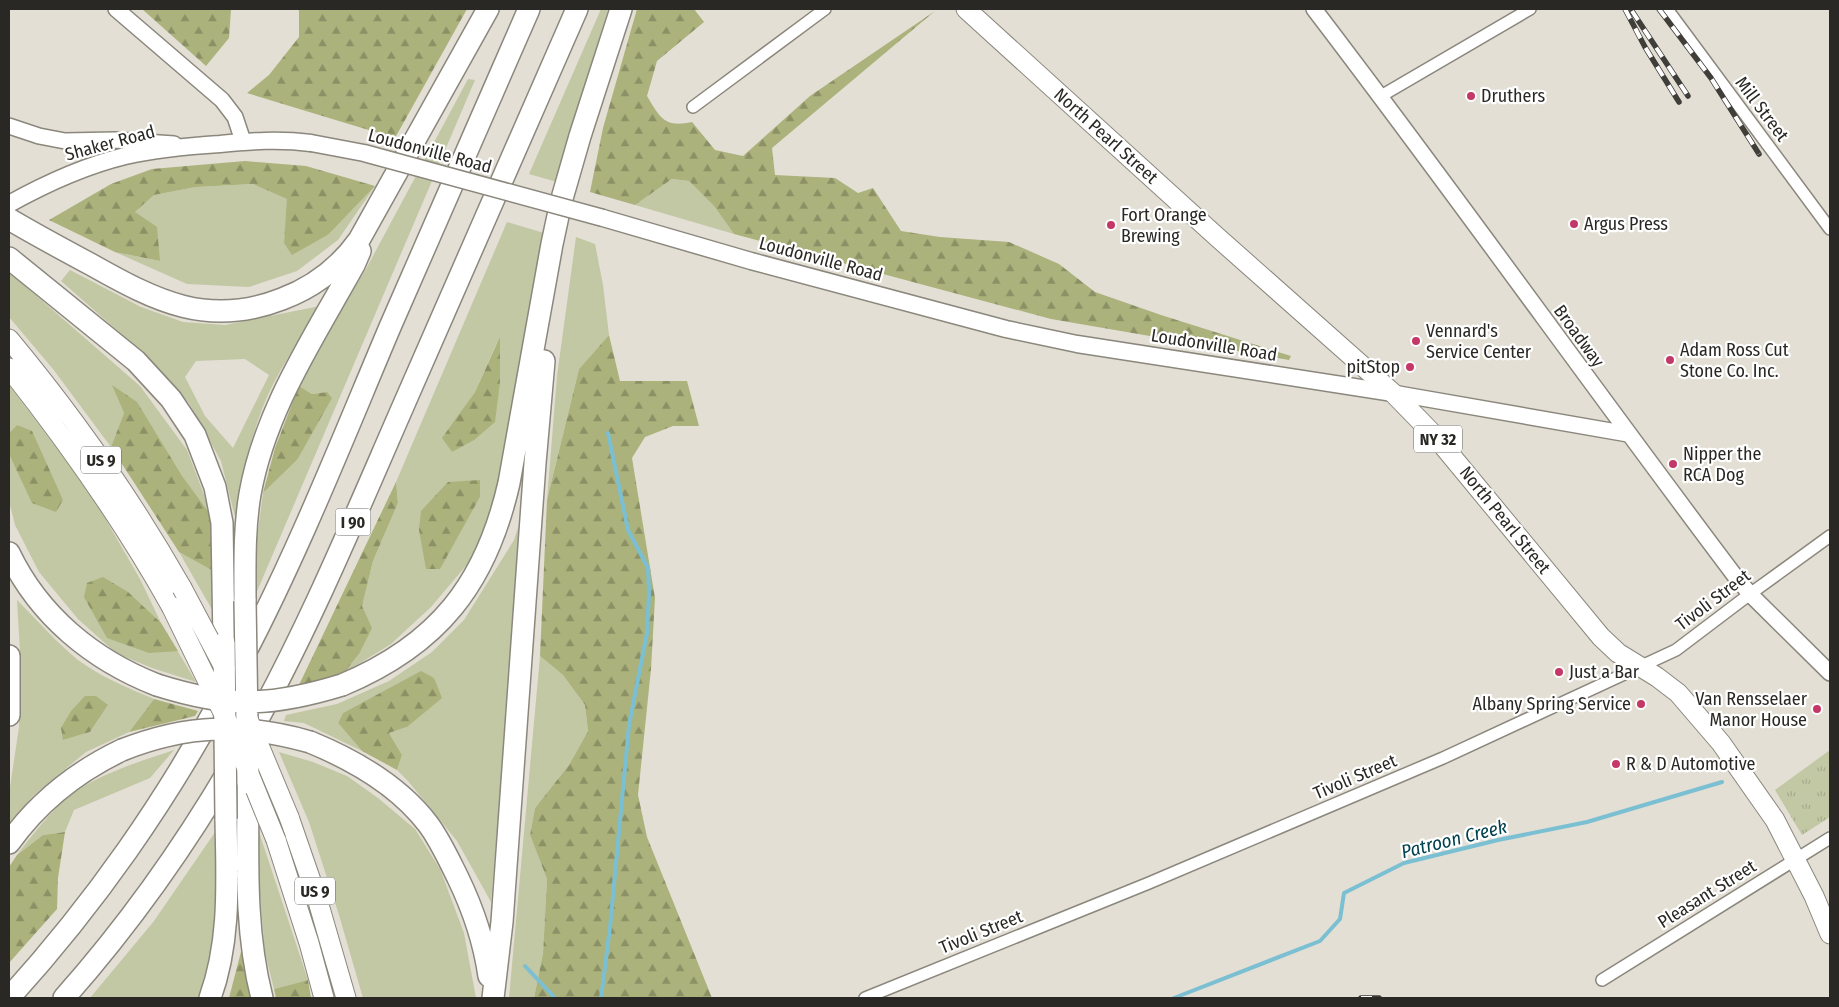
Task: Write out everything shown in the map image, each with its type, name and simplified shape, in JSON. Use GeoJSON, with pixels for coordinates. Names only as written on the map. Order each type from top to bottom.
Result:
{"type":"FeatureCollection","features":[{"type":"Feature","properties":{"kind":"highway"},"geometry":{"type":"LineString","coordinates":[[9,219],[150,296],[176,305],[230,311],[275,302],[316,282],[337,267],[351,252],[379,207],[488,9]]}},
{"type":"Feature","properties":{"kind":"highway","name":"I 90"},"geometry":{"type":"LineString","coordinates":[[9,998],[76,920],[132,845],[191,754],[228,686],[283,577],[322,491],[390,327],[529,9]]}},
{"type":"Feature","properties":{"kind":"highway","name":"I 90"},"geometry":{"type":"LineString","coordinates":[[64,998],[108,946],[163,873],[228,773],[270,696],[347,535],[577,9]]}},
{"type":"Feature","properties":{"kind":"highway"},"geometry":{"type":"LineString","coordinates":[[9,553],[34,596],[47,612],[73,637],[103,659],[119,669],[157,685],[215,700],[262,702],[303,697],[342,685],[390,662],[415,644],[436,625],[474,578],[493,541],[500,522],[509,483],[561,202],[621,9]]}},
{"type":"Feature","properties":{"kind":"highway"},"geometry":{"type":"LineString","coordinates":[[261,993],[250,928],[244,601],[247,516],[255,472],[267,430],[288,384],[354,265],[379,207]]}},
{"type":"Feature","properties":{"kind":"highway"},"geometry":{"type":"LineString","coordinates":[[492,998],[502,922],[540,393],[550,310],[552,244]]}},
{"type":"Feature","properties":{"kind":"highway"},"geometry":{"type":"LineString","coordinates":[[9,258],[136,361],[171,399],[191,429],[203,453],[212,479],[222,522],[227,923],[218,974],[210,998]]}},
{"type":"Feature","properties":{"kind":"highway"},"geometry":{"type":"LineString","coordinates":[[9,656],[9,715]]}},
{"type":"Feature","properties":{"kind":"highway"},"geometry":{"type":"LineString","coordinates":[[9,843],[34,812],[65,783],[102,759],[122,750],[177,732],[218,728],[263,731],[310,742],[352,762],[386,783],[428,824],[439,841],[468,898],[482,936],[492,998]]}},
{"type":"Feature","properties":{"kind":"main road","name":"North Pearl Street"},"geometry":{"type":"LineString","coordinates":[[966,9],[1392,393],[1436,436],[1601,637],[1618,653],[1678,693],[1721,743],[1776,820],[1814,896],[1830,934]]}},
{"type":"Feature","properties":{"kind":"main road","name":"Loudonville Road"},"geometry":{"type":"LineString","coordinates":[[198,145],[270,140],[311,143],[364,153],[603,218],[751,261],[1006,329],[1087,345],[1392,393]]}},
{"type":"Feature","properties":{"kind":"main road","name":"Shaker Road"},"geometry":{"type":"LineString","coordinates":[[9,204],[84,168],[126,156],[198,145]]}},
{"type":"Feature","properties":{"kind":"main road","name":"US 9"},"geometry":{"type":"LineString","coordinates":[[9,339],[68,414],[140,517],[182,588],[222,662],[247,715],[289,817],[317,898],[346,998]]}},
{"type":"Feature","properties":{"kind":"main road","name":"US 9"},"geometry":{"type":"LineString","coordinates":[[9,368],[54,426],[104,496],[144,557],[171,606],[230,727],[276,840],[324,998]]}},
{"type":"Feature","properties":{"kind":"street"},"geometry":{"type":"LineString","coordinates":[[116,9],[222,100],[235,116],[243,142]]}},
{"type":"Feature","properties":{"kind":"street"},"geometry":{"type":"LineString","coordinates":[[693,107],[825,9]]}},
{"type":"Feature","properties":{"kind":"street","name":"Broadway"},"geometry":{"type":"LineString","coordinates":[[1314,9],[1628,434],[1750,594],[1830,673]]}},
{"type":"Feature","properties":{"kind":"street"},"geometry":{"type":"LineString","coordinates":[[1380,96],[1530,9]]}},
{"type":"Feature","properties":{"kind":"street","name":"Mill Street"},"geometry":{"type":"LineString","coordinates":[[1666,9],[1830,229]]}},
{"type":"Feature","properties":{"kind":"street","name":"Loudonville Road"},"geometry":{"type":"LineString","coordinates":[[9,126],[39,136],[65,141],[115,140],[198,145]]}},
{"type":"Feature","properties":{"kind":"street","name":"Loudonville Road"},"geometry":{"type":"LineString","coordinates":[[1392,393],[1628,434]]}},
{"type":"Feature","properties":{"kind":"street","name":"Tivoli Street"},"geometry":{"type":"LineString","coordinates":[[865,998],[1158,879],[1443,758],[1676,650],[1830,536]]}},
{"type":"Feature","properties":{"kind":"street","name":"Pleasant Street"},"geometry":{"type":"LineString","coordinates":[[1602,980],[1830,838]]}},
{"type":"Feature","properties":{"kind":"green space"},"geometry":{"type":"Polygon","coordinates":[[[142,9],[231,9],[229,38],[206,66],[142,9]]]}},
{"type":"Feature","properties":{"kind":"green space"},"geometry":{"type":"Polygon","coordinates":[[[298,9],[467,9],[395,138],[247,93],[269,75],[299,37],[298,9]]]}},
{"type":"Feature","properties":{"kind":"green space"},"geometry":{"type":"Polygon","coordinates":[[[601,9],[608,9],[557,182],[529,174],[601,9]]]}},
{"type":"Feature","properties":{"kind":"green space"},"geometry":{"type":"Polygon","coordinates":[[[637,9],[694,9],[704,22],[657,61],[647,96],[664,120],[675,124],[692,122],[715,150],[743,156],[810,96],[935,11],[772,148],[775,175],[835,178],[858,193],[873,188],[901,231],[940,237],[1009,242],[1059,264],[1095,292],[1291,356],[1289,360],[1051,319],[734,234],[714,206],[689,181],[672,179],[635,205],[590,192],[603,128],[637,9]]]}},
{"type":"Feature","properties":{"kind":"green space"},"geometry":{"type":"Polygon","coordinates":[[[468,79],[475,80],[255,596],[257,538],[263,493],[297,460],[326,392],[312,394],[299,386],[317,351],[366,269],[468,79]]]}},
{"type":"Feature","properties":{"kind":"green space"},"geometry":{"type":"Polygon","coordinates":[[[245,161],[306,166],[375,186],[329,234],[292,255],[284,243],[287,199],[253,184],[196,187],[154,195],[135,212],[157,227],[160,261],[115,252],[49,220],[111,184],[152,169],[245,161]]]}},
{"type":"Feature","properties":{"kind":"green space"},"geometry":{"type":"Polygon","coordinates":[[[672,179],[689,181],[714,206],[734,234],[635,205],[672,179]]]}},
{"type":"Feature","properties":{"kind":"green space"},"geometry":{"type":"Polygon","coordinates":[[[253,184],[288,199],[284,243],[329,234],[375,186],[338,240],[297,271],[249,287],[187,284],[115,252],[160,261],[135,212],[154,195],[196,187],[253,184]]]}},
{"type":"Feature","properties":{"kind":"green space"},"geometry":{"type":"Polygon","coordinates":[[[507,222],[544,233],[494,504],[470,561],[431,607],[391,644],[344,673],[359,654],[362,606],[373,561],[398,503],[396,482],[507,222]],[[499,338],[475,392],[443,438],[452,452],[499,338]],[[479,480],[464,525],[480,497],[479,480]]]}},
{"type":"Feature","properties":{"kind":"green space"},"geometry":{"type":"Polygon","coordinates":[[[576,237],[595,244],[603,285],[609,335],[579,369],[547,500],[557,376],[576,237]]]}},
{"type":"Feature","properties":{"kind":"green space"},"geometry":{"type":"Polygon","coordinates":[[[70,270],[141,307],[183,322],[225,325],[320,306],[281,369],[262,409],[246,465],[236,521],[221,461],[189,403],[144,354],[61,281],[70,270]],[[245,359],[196,361],[185,377],[205,416],[233,448],[269,375],[245,359]]]}},
{"type":"Feature","properties":{"kind":"green space"},"geometry":{"type":"Polygon","coordinates":[[[9,272],[140,386],[187,450],[213,518],[113,386],[124,413],[111,447],[53,369],[9,317],[9,272]]]}},
{"type":"Feature","properties":{"kind":"green space"},"geometry":{"type":"Polygon","coordinates":[[[609,335],[620,381],[687,381],[699,426],[673,426],[645,437],[632,458],[655,598],[651,669],[638,795],[647,837],[712,998],[534,998],[543,953],[547,879],[530,835],[535,808],[569,765],[588,731],[585,705],[563,675],[540,656],[547,500],[579,369],[609,335]]]}},
{"type":"Feature","properties":{"kind":"green space"},"geometry":{"type":"Polygon","coordinates":[[[500,337],[500,382],[495,422],[474,440],[452,452],[442,438],[475,392],[500,337]]]}},
{"type":"Feature","properties":{"kind":"green space"},"geometry":{"type":"Polygon","coordinates":[[[9,385],[90,492],[140,579],[161,623],[196,682],[152,668],[116,653],[78,619],[39,572],[15,525],[9,501],[9,454],[20,475],[63,500],[51,477],[17,425],[9,433],[9,385]]]}},
{"type":"Feature","properties":{"kind":"green space"},"geometry":{"type":"Polygon","coordinates":[[[112,385],[137,402],[182,476],[213,518],[215,572],[179,552],[111,447],[124,413],[112,385]]]}},
{"type":"Feature","properties":{"kind":"green space"},"geometry":{"type":"Polygon","coordinates":[[[299,386],[312,394],[327,392],[332,398],[297,460],[263,493],[275,448],[299,386]]]}},
{"type":"Feature","properties":{"kind":"green space"},"geometry":{"type":"Polygon","coordinates":[[[17,425],[32,431],[63,500],[56,512],[32,503],[9,454],[9,433],[17,425]]]}},
{"type":"Feature","properties":{"kind":"green space"},"geometry":{"type":"Polygon","coordinates":[[[480,480],[480,497],[440,569],[426,569],[419,530],[421,511],[448,482],[480,480]]]}},
{"type":"Feature","properties":{"kind":"green space"},"geometry":{"type":"Polygon","coordinates":[[[396,482],[398,503],[373,561],[362,606],[372,628],[359,654],[344,673],[298,687],[396,482]]]}},
{"type":"Feature","properties":{"kind":"green space"},"geometry":{"type":"Polygon","coordinates":[[[524,509],[491,902],[457,841],[397,770],[402,755],[389,733],[407,727],[421,672],[343,713],[338,723],[362,751],[304,723],[284,721],[286,715],[337,704],[389,681],[432,652],[464,620],[514,540],[524,509]]]}},
{"type":"Feature","properties":{"kind":"green space"},"geometry":{"type":"Polygon","coordinates":[[[179,552],[215,572],[214,613],[179,552]]]}},
{"type":"Feature","properties":{"kind":"green space"},"geometry":{"type":"Polygon","coordinates":[[[103,577],[128,592],[161,623],[178,651],[149,653],[107,638],[84,597],[87,583],[103,577]]]}},
{"type":"Feature","properties":{"kind":"green space"},"geometry":{"type":"Polygon","coordinates":[[[17,600],[78,660],[105,677],[154,699],[129,732],[86,752],[34,795],[9,823],[9,794],[19,727],[21,668],[17,600]],[[108,705],[63,740],[90,732],[108,705]]]}},
{"type":"Feature","properties":{"kind":"green space"},"geometry":{"type":"Polygon","coordinates":[[[540,656],[563,675],[585,705],[588,731],[569,765],[535,808],[530,835],[547,879],[543,953],[534,998],[509,998],[540,656]]]}},
{"type":"Feature","properties":{"kind":"green space"},"geometry":{"type":"Polygon","coordinates":[[[421,671],[434,678],[442,698],[407,727],[389,733],[402,755],[397,770],[362,751],[338,723],[343,713],[421,671]]]}},
{"type":"Feature","properties":{"kind":"green space"},"geometry":{"type":"Polygon","coordinates":[[[85,696],[96,696],[108,705],[90,732],[63,740],[61,728],[71,711],[85,696]]]}},
{"type":"Feature","properties":{"kind":"green space"},"geometry":{"type":"Polygon","coordinates":[[[154,699],[198,711],[195,716],[129,732],[154,699]]]}},
{"type":"Feature","properties":{"kind":"green space"},"geometry":{"type":"Polygon","coordinates":[[[174,750],[150,778],[74,810],[65,832],[43,835],[17,855],[53,811],[69,796],[89,783],[113,772],[174,750]]]}},
{"type":"Feature","properties":{"kind":"green space"},"geometry":{"type":"Polygon","coordinates":[[[1830,750],[1830,817],[1802,835],[1775,790],[1830,750]]]}},
{"type":"Feature","properties":{"kind":"green space"},"geometry":{"type":"Polygon","coordinates":[[[279,752],[313,762],[347,776],[378,798],[415,829],[440,869],[464,933],[476,998],[363,998],[309,822],[279,752]]]}},
{"type":"Feature","properties":{"kind":"green space"},"geometry":{"type":"Polygon","coordinates":[[[253,814],[308,980],[274,989],[265,953],[253,814]]]}},
{"type":"Feature","properties":{"kind":"green space"},"geometry":{"type":"Polygon","coordinates":[[[220,825],[216,953],[203,998],[90,998],[154,921],[220,825]]]}},
{"type":"Feature","properties":{"kind":"green space"},"geometry":{"type":"Polygon","coordinates":[[[65,832],[58,878],[57,909],[9,963],[9,867],[17,855],[43,835],[65,832]]]}},
{"type":"Feature","properties":{"kind":"green space"},"geometry":{"type":"Polygon","coordinates":[[[242,948],[250,998],[229,998],[242,948]]]}},
{"type":"Feature","properties":{"kind":"green space"},"geometry":{"type":"Polygon","coordinates":[[[308,980],[311,998],[276,998],[274,989],[308,980]]]}},
{"type":"Feature","properties":{"kind":"waterway"},"geometry":{"type":"LineString","coordinates":[[601,998],[610,927],[629,725],[647,633],[649,593],[648,568],[628,530],[608,433]]}},
{"type":"Feature","properties":{"kind":"waterway","name":"Patroon Creek"},"geometry":{"type":"LineString","coordinates":[[1174,998],[1320,941],[1340,919],[1344,893],[1404,863],[1498,840],[1587,822],[1722,782]]}},
{"type":"Feature","properties":{"kind":"waterway"},"geometry":{"type":"LineString","coordinates":[[525,966],[555,998]]}},
{"type":"Feature","properties":{"kind":"railway"},"geometry":{"type":"LineString","coordinates":[[1625,9],[1645,47],[1679,102]]}},
{"type":"Feature","properties":{"kind":"railway"},"geometry":{"type":"LineString","coordinates":[[1659,9],[1711,78],[1759,154]]}},
{"type":"Feature","properties":{"kind":"railway"},"geometry":{"type":"LineString","coordinates":[[1632,11],[1688,96]]}},
{"type":"Feature","properties":{"kind":"railway"},"geometry":{"type":"LineString","coordinates":[[1361,998],[1379,998]]}},
{"type":"Feature","properties":{"kind":"place","name":"Druthers"},"geometry":{"type":"Point","coordinates":[1471,96]}},
{"type":"Feature","properties":{"kind":"place","name":"Argus Press"},"geometry":{"type":"Point","coordinates":[1574,224]}},
{"type":"Feature","properties":{"kind":"place","name":"Fort Orange Brewing"},"geometry":{"type":"Point","coordinates":[1111,225]}},
{"type":"Feature","properties":{"kind":"place","name":"Vennard's Service Center"},"geometry":{"type":"Point","coordinates":[1416,341]}},
{"type":"Feature","properties":{"kind":"place","name":"Adam Ross Cut Stone Co. Inc."},"geometry":{"type":"Point","coordinates":[1670,360]}},
{"type":"Feature","properties":{"kind":"place","name":"pitStop"},"geometry":{"type":"Point","coordinates":[1410,367]}},
{"type":"Feature","properties":{"kind":"place","name":"Nipper the RCA Dog"},"geometry":{"type":"Point","coordinates":[1673,464]}},
{"type":"Feature","properties":{"kind":"place","name":"Just a Bar"},"geometry":{"type":"Point","coordinates":[1559,672]}},
{"type":"Feature","properties":{"kind":"place","name":"Albany Spring Service"},"geometry":{"type":"Point","coordinates":[1641,704]}},
{"type":"Feature","properties":{"kind":"place","name":"Van Rensselaer Manor House"},"geometry":{"type":"Point","coordinates":[1817,709]}},
{"type":"Feature","properties":{"kind":"place","name":"R & D Automotive"},"geometry":{"type":"Point","coordinates":[1616,764]}}]}
